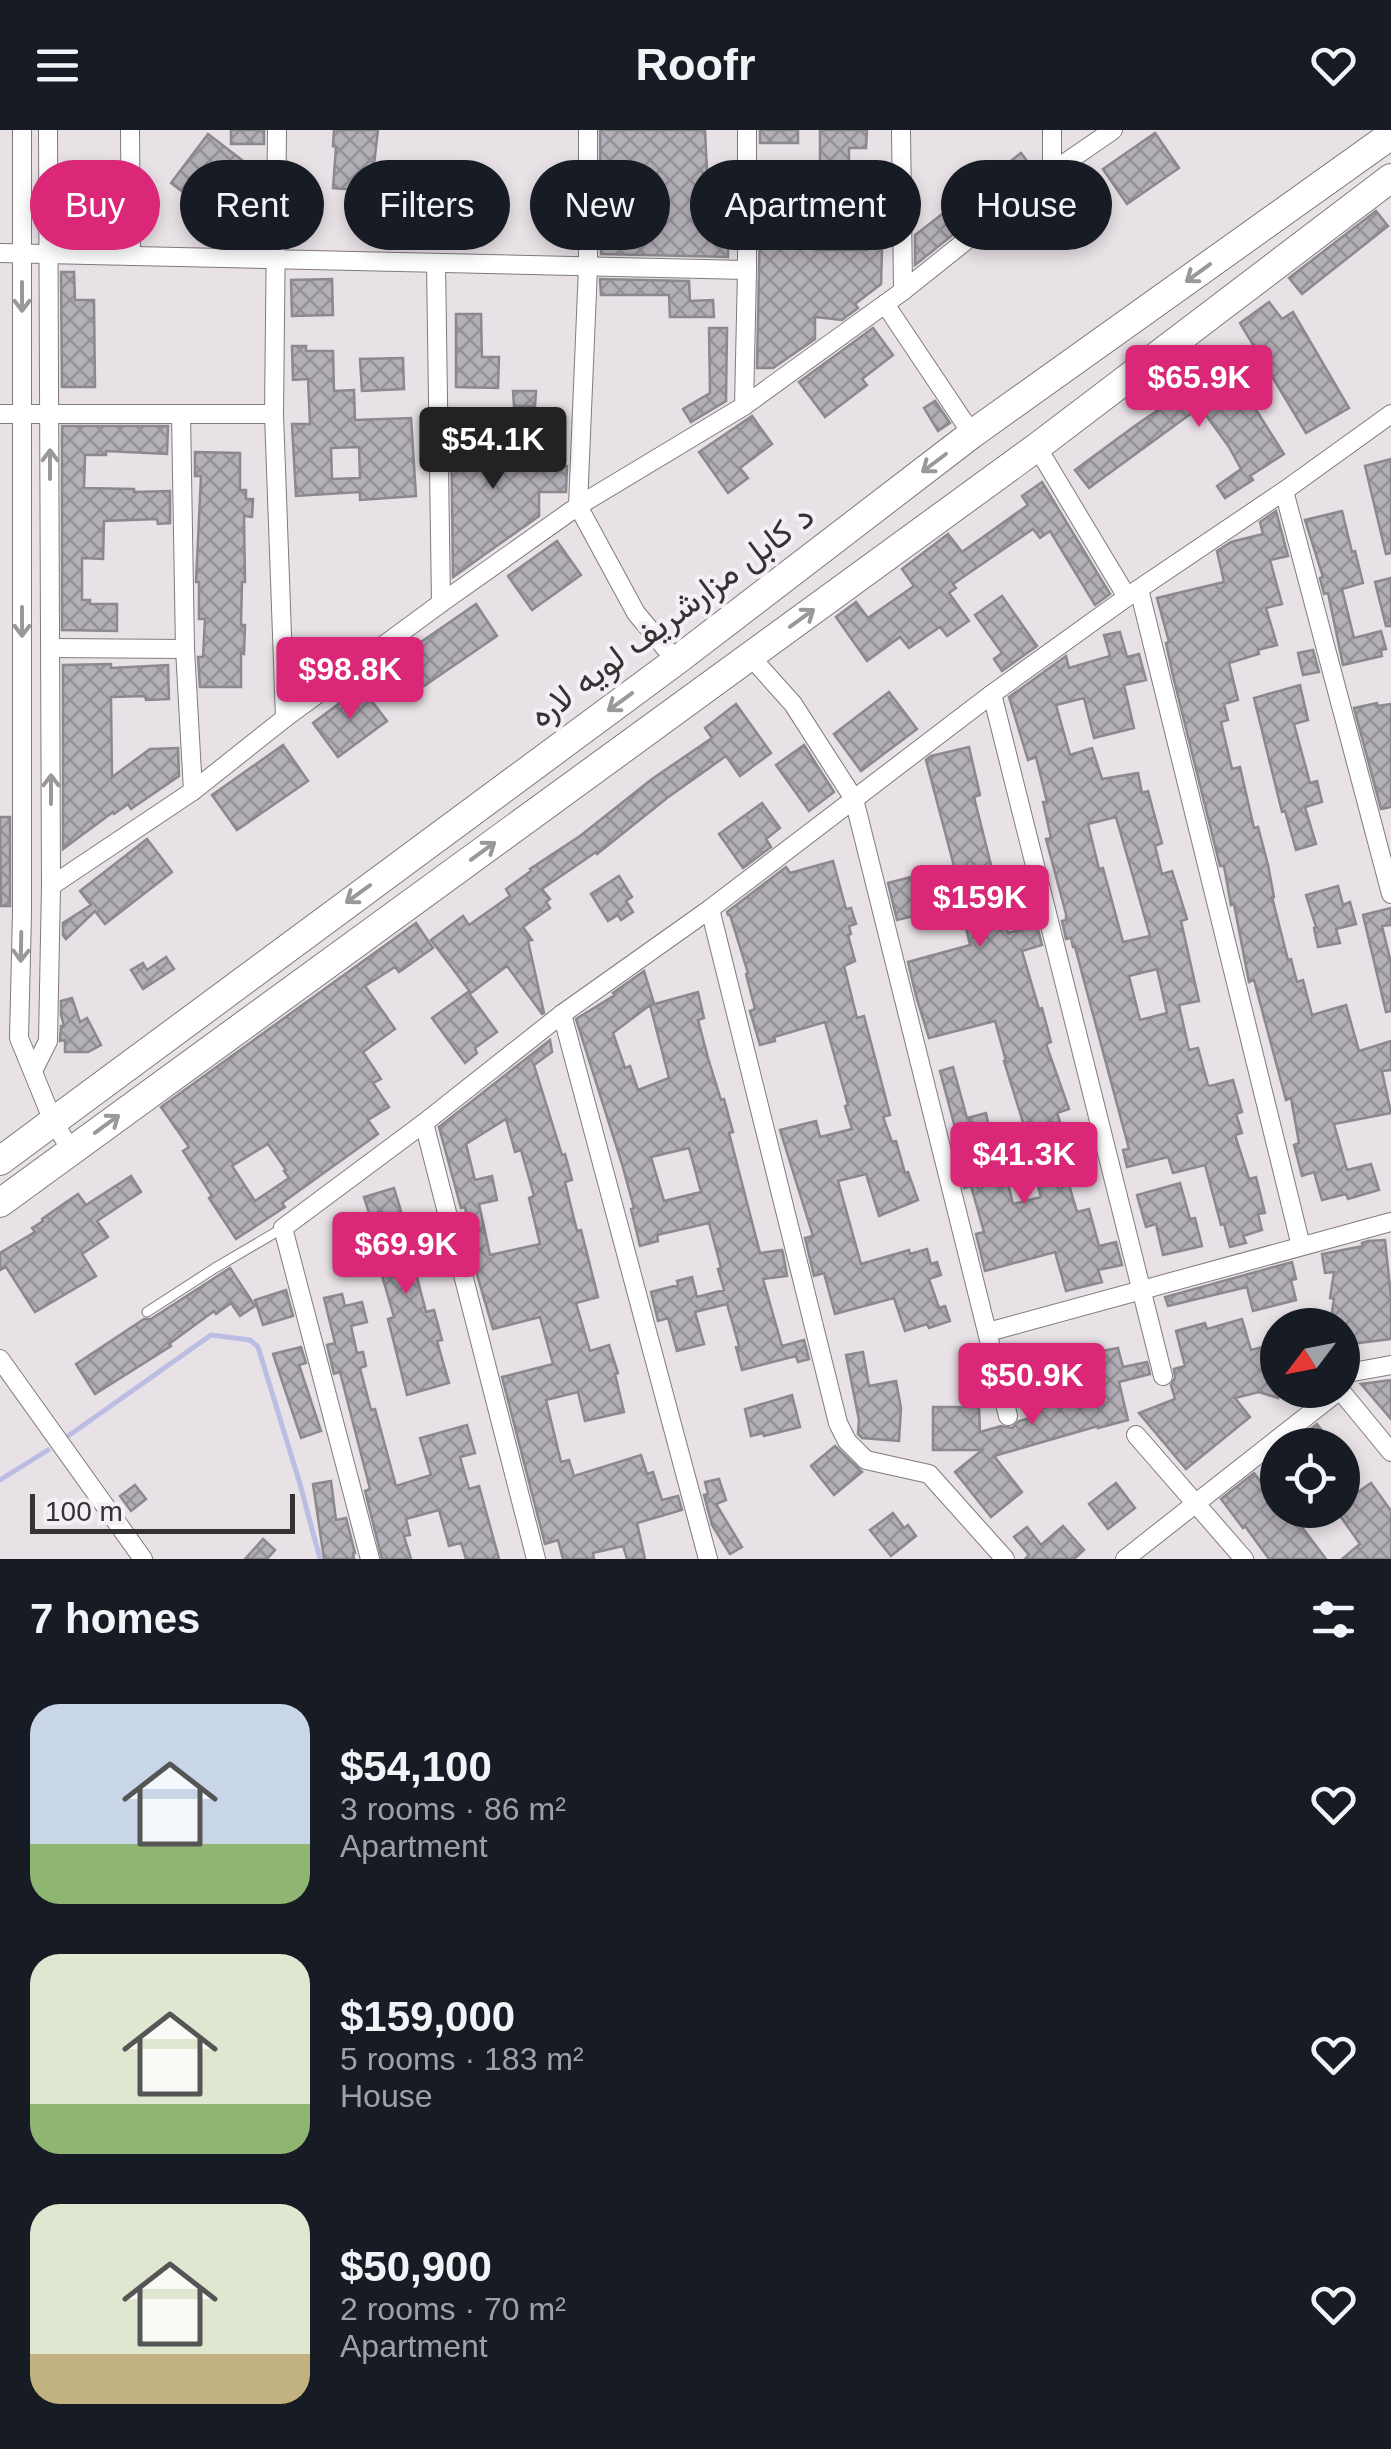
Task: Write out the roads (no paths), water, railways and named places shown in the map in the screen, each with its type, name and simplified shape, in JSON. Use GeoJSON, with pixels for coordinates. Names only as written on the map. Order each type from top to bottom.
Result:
{"type":"FeatureCollection","features":[{"type":"Feature","properties":{"kind":"highway","name":"د کابل مزارشریف لویه لاره"},"geometry":{"type":"LineString","coordinates":[[0,1161],[676,661],[972,434],[1391,135]]}},
{"type":"Feature","properties":{"kind":"highway"},"geometry":{"type":"LineString","coordinates":[[0,1203],[1038,447],[1391,178]]}},
{"type":"Feature","properties":{"kind":"street"},"geometry":{"type":"LineString","coordinates":[[22,130],[20,1038],[53,1120],[71,1150]]}},
{"type":"Feature","properties":{"kind":"street"},"geometry":{"type":"LineString","coordinates":[[34,1069],[48,1040],[51,886],[48,130]]}},
{"type":"Feature","properties":{"kind":"street"},"geometry":{"type":"LineString","coordinates":[[130,130],[131,256]]}},
{"type":"Feature","properties":{"kind":"street"},"geometry":{"type":"LineString","coordinates":[[277,130],[274,414],[285,718]]}},
{"type":"Feature","properties":{"kind":"street"},"geometry":{"type":"LineString","coordinates":[[588,130],[588,267],[578,506],[636,613],[676,661]]}},
{"type":"Feature","properties":{"kind":"street"},"geometry":{"type":"LineString","coordinates":[[744,406],[748,270],[746,130]]}},
{"type":"Feature","properties":{"kind":"street"},"geometry":{"type":"LineString","coordinates":[[901,130],[903,291]]}},
{"type":"Feature","properties":{"kind":"street"},"geometry":{"type":"LineString","coordinates":[[1052,130],[1052,160]]}},
{"type":"Feature","properties":{"kind":"street"},"geometry":{"type":"LineString","coordinates":[[1069,160],[1113,130]]}},
{"type":"Feature","properties":{"kind":"street"},"geometry":{"type":"LineString","coordinates":[[51,886],[193,791],[285,718],[578,506],[744,406],[954,250]]}},
{"type":"Feature","properties":{"kind":"street"},"geometry":{"type":"LineString","coordinates":[[0,253],[748,270]]}},
{"type":"Feature","properties":{"kind":"street"},"geometry":{"type":"LineString","coordinates":[[436,263],[441,603]]}},
{"type":"Feature","properties":{"kind":"street"},"geometry":{"type":"LineString","coordinates":[[885,304],[972,434]]}},
{"type":"Feature","properties":{"kind":"street"},"geometry":{"type":"LineString","coordinates":[[0,414],[274,414]]}},
{"type":"Feature","properties":{"kind":"street"},"geometry":{"type":"LineString","coordinates":[[182,414],[185,649],[193,791]]}},
{"type":"Feature","properties":{"kind":"street"},"geometry":{"type":"LineString","coordinates":[[370,1559],[283,1228],[562,1014],[710,909],[992,694],[1391,414]]}},
{"type":"Feature","properties":{"kind":"street"},"geometry":{"type":"LineString","coordinates":[[1038,447],[1133,593],[1301,1246]]}},
{"type":"Feature","properties":{"kind":"street"},"geometry":{"type":"LineString","coordinates":[[1284,492],[1391,894]]}},
{"type":"Feature","properties":{"kind":"street"},"geometry":{"type":"LineString","coordinates":[[50,648],[185,649]]}},
{"type":"Feature","properties":{"kind":"street"},"geometry":{"type":"LineString","coordinates":[[750,656],[793,704],[854,799],[1008,1416]]}},
{"type":"Feature","properties":{"kind":"street"},"geometry":{"type":"LineString","coordinates":[[992,694],[1163,1376]]}},
{"type":"Feature","properties":{"kind":"street"},"geometry":{"type":"LineString","coordinates":[[710,909],[838,1423],[866,1460],[929,1474],[1006,1559]]}},
{"type":"Feature","properties":{"kind":"street"},"geometry":{"type":"LineString","coordinates":[[22,914],[50,914]]}},
{"type":"Feature","properties":{"kind":"street"},"geometry":{"type":"LineString","coordinates":[[562,1014],[708,1559]]}},
{"type":"Feature","properties":{"kind":"street"},"geometry":{"type":"LineString","coordinates":[[424,1123],[536,1559]]}},
{"type":"Feature","properties":{"kind":"street"},"geometry":{"type":"LineString","coordinates":[[988,1332],[1391,1222]]}},
{"type":"Feature","properties":{"kind":"street"},"geometry":{"type":"LineString","coordinates":[[0,1359],[143,1559]]}},
{"type":"Feature","properties":{"kind":"street"},"geometry":{"type":"LineString","coordinates":[[1360,1371],[1391,1365]]}},
{"type":"Feature","properties":{"kind":"street"},"geometry":{"type":"LineString","coordinates":[[1125,1559],[1317,1408]]}},
{"type":"Feature","properties":{"kind":"street"},"geometry":{"type":"LineString","coordinates":[[1356,1408],[1388,1444]]}},
{"type":"Feature","properties":{"kind":"street"},"geometry":{"type":"LineString","coordinates":[[1136,1435],[1244,1559]]}},
{"type":"Feature","properties":{"kind":"lane"},"geometry":{"type":"LineString","coordinates":[[147,1312],[283,1228]]}},
{"type":"Feature","properties":{"kind":"waterway"},"geometry":{"type":"LineString","coordinates":[[64,1439],[211,1335],[250,1340],[258,1347],[320,1559]]}},
{"type":"Feature","properties":{"kind":"waterway"},"geometry":{"type":"LineString","coordinates":[[0,1480],[48,1450]]}}]}
